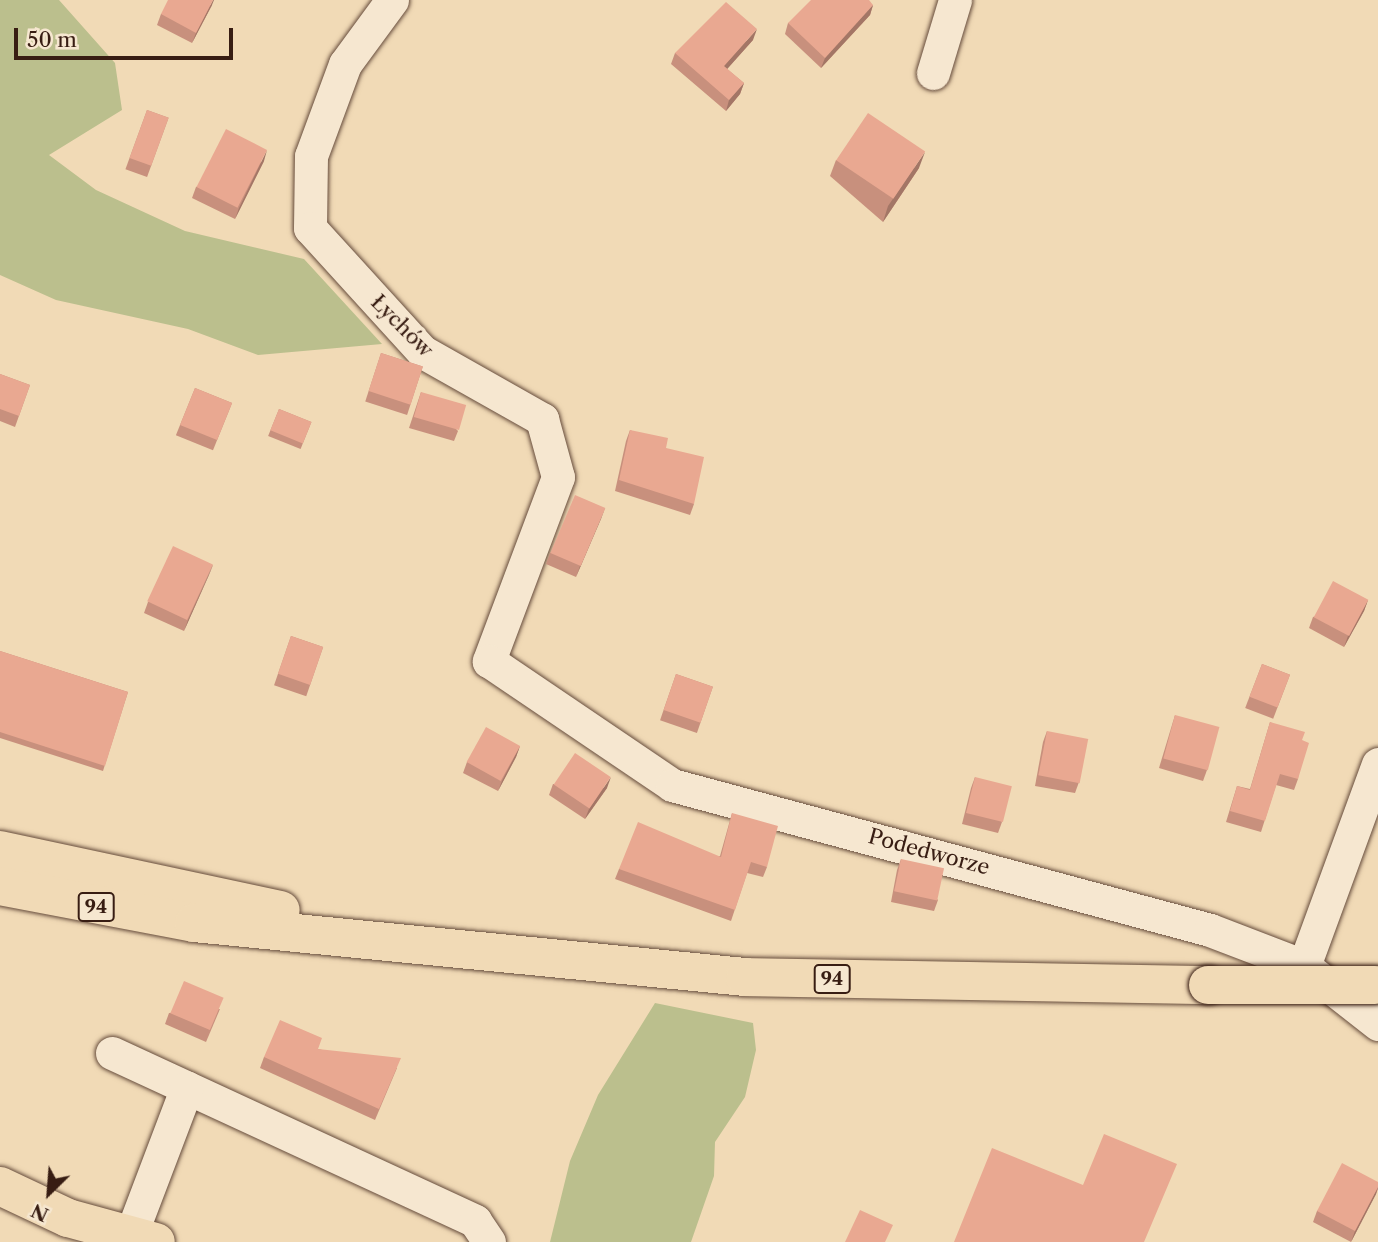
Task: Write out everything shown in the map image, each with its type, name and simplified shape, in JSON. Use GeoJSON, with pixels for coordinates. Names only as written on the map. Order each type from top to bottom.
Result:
{"type":"FeatureCollection","features":[{"type":"Feature","properties":{"kind":"main road","name":"94"},"geometry":{"type":"LineString","coordinates":[[0,850],[458,948]]}},
{"type":"Feature","properties":{"kind":"main road","name":"94"},"geometry":{"type":"LineString","coordinates":[[0,886],[194,923],[745,977],[1208,985],[1377,985]]}},
{"type":"Feature","properties":{"kind":"main road"},"geometry":{"type":"LineString","coordinates":[[8,1186],[143,1239]]}},
{"type":"Feature","properties":{"kind":"street","name":"Łychów"},"geometry":{"type":"LineString","coordinates":[[393,0],[345,64],[311,156],[310,228],[423,352],[542,419],[558,477],[489,661]]}},
{"type":"Feature","properties":{"kind":"street"},"geometry":{"type":"LineString","coordinates":[[933,73],[955,0]]}},
{"type":"Feature","properties":{"kind":"street","name":"Podedworze"},"geometry":{"type":"LineString","coordinates":[[489,661],[672,785],[1099,897],[1304,967],[1378,1024]]}},
{"type":"Feature","properties":{"kind":"street"},"geometry":{"type":"LineString","coordinates":[[1304,967],[1378,764]]}},
{"type":"Feature","properties":{"kind":"street"},"geometry":{"type":"LineString","coordinates":[[112,1053],[475,1221],[489,1242]]}},
{"type":"Feature","properties":{"kind":"street"},"geometry":{"type":"LineString","coordinates":[[143,1239],[187,1087]]}},
{"type":"Feature","properties":{"kind":"green space"},"geometry":{"type":"Polygon","coordinates":[[[0,0],[59,0],[115,63],[122,110],[49,155],[96,190],[185,231],[304,259],[382,344],[258,355],[188,329],[56,300],[0,275],[0,0]]]}},
{"type":"Feature","properties":{"kind":"green space"},"geometry":{"type":"Polygon","coordinates":[[[655,1003],[753,1023],[756,1050],[745,1097],[715,1142],[714,1176],[691,1242],[550,1242],[570,1161],[598,1095],[655,1003]]]}},
{"type":"Feature","properties":{"kind":"building"},"geometry":{"type":"Polygon","coordinates":[[[168,0],[213,0],[196,33],[161,14],[168,0]]]}},
{"type":"Feature","properties":{"kind":"building"},"geometry":{"type":"Polygon","coordinates":[[[811,0],[869,0],[873,5],[825,58],[788,23],[811,0]]]}},
{"type":"Feature","properties":{"kind":"building"},"geometry":{"type":"Polygon","coordinates":[[[726,2],[757,29],[724,66],[744,83],[729,100],[675,53],[726,2]]]}},
{"type":"Feature","properties":{"kind":"building"},"geometry":{"type":"Polygon","coordinates":[[[147,110],[169,118],[151,166],[130,158],[147,110]]]}},
{"type":"Feature","properties":{"kind":"building"},"geometry":{"type":"Polygon","coordinates":[[[868,113],[925,152],[893,199],[836,160],[868,113]]]}},
{"type":"Feature","properties":{"kind":"building"},"geometry":{"type":"Polygon","coordinates":[[[226,129],[267,150],[237,208],[196,187],[226,129]]]}},
{"type":"Feature","properties":{"kind":"building"},"geometry":{"type":"Polygon","coordinates":[[[381,353],[423,367],[410,405],[369,391],[381,353]]]}},
{"type":"Feature","properties":{"kind":"building"},"geometry":{"type":"Polygon","coordinates":[[[0,374],[30,385],[19,416],[0,409],[0,374]]]}},
{"type":"Feature","properties":{"kind":"building"},"geometry":{"type":"Polygon","coordinates":[[[195,388],[232,403],[217,440],[180,425],[195,388]]]}},
{"type":"Feature","properties":{"kind":"building"},"geometry":{"type":"Polygon","coordinates":[[[421,392],[466,405],[459,430],[414,417],[421,392]]]}},
{"type":"Feature","properties":{"kind":"building"},"geometry":{"type":"Polygon","coordinates":[[[279,409],[311,422],[303,443],[270,430],[279,409]]]}},
{"type":"Feature","properties":{"kind":"building"},"geometry":{"type":"Polygon","coordinates":[[[630,430],[668,438],[666,448],[704,457],[694,504],[619,480],[630,430]]]}},
{"type":"Feature","properties":{"kind":"building"},"geometry":{"type":"Polygon","coordinates":[[[575,495],[605,508],[581,566],[550,553],[575,495]]]}},
{"type":"Feature","properties":{"kind":"building"},"geometry":{"type":"Polygon","coordinates":[[[173,546],[213,565],[187,620],[147,601],[173,546]]]}},
{"type":"Feature","properties":{"kind":"building"},"geometry":{"type":"Polygon","coordinates":[[[1333,581],[1368,600],[1349,636],[1314,617],[1333,581]]]}},
{"type":"Feature","properties":{"kind":"building"},"geometry":{"type":"Polygon","coordinates":[[[291,636],[323,647],[310,685],[278,674],[291,636]]]}},
{"type":"Feature","properties":{"kind":"building"},"geometry":{"type":"Polygon","coordinates":[[[0,651],[128,692],[105,766],[0,732],[0,651]]]}},
{"type":"Feature","properties":{"kind":"building"},"geometry":{"type":"Polygon","coordinates":[[[1262,664],[1290,675],[1277,707],[1249,697],[1262,664]]]}},
{"type":"Feature","properties":{"kind":"building"},"geometry":{"type":"Polygon","coordinates":[[[676,674],[713,687],[701,723],[664,710],[676,674]]]}},
{"type":"Feature","properties":{"kind":"building"},"geometry":{"type":"Polygon","coordinates":[[[1175,715],[1219,727],[1208,770],[1163,758],[1175,715]]]}},
{"type":"Feature","properties":{"kind":"building"},"geometry":{"type":"Polygon","coordinates":[[[1270,722],[1305,732],[1302,740],[1309,743],[1298,779],[1280,774],[1265,821],[1230,811],[1237,786],[1250,790],[1270,722]]]}},
{"type":"Feature","properties":{"kind":"building"},"geometry":{"type":"Polygon","coordinates":[[[486,727],[520,746],[501,781],[467,762],[486,727]]]}},
{"type":"Feature","properties":{"kind":"building"},"geometry":{"type":"Polygon","coordinates":[[[1047,731],[1088,739],[1080,783],[1038,775],[1047,731]]]}},
{"type":"Feature","properties":{"kind":"building"},"geometry":{"type":"Polygon","coordinates":[[[575,753],[611,777],[589,809],[554,785],[575,753]]]}},
{"type":"Feature","properties":{"kind":"building"},"geometry":{"type":"Polygon","coordinates":[[[975,777],[1012,786],[1003,822],[966,813],[975,777]]]}},
{"type":"Feature","properties":{"kind":"building"},"geometry":{"type":"Polygon","coordinates":[[[732,813],[778,826],[767,867],[751,862],[735,910],[619,869],[638,822],[721,857],[732,813]]]}},
{"type":"Feature","properties":{"kind":"building"},"geometry":{"type":"Polygon","coordinates":[[[901,859],[944,868],[937,900],[894,891],[901,859]]]}},
{"type":"Feature","properties":{"kind":"building"},"geometry":{"type":"Polygon","coordinates":[[[184,981],[224,998],[210,1030],[170,1013],[184,981]]]}},
{"type":"Feature","properties":{"kind":"building"},"geometry":{"type":"Polygon","coordinates":[[[280,1020],[322,1038],[318,1049],[401,1058],[379,1109],[264,1057],[280,1020]]]}},
{"type":"Feature","properties":{"kind":"building"},"geometry":{"type":"Polygon","coordinates":[[[1104,1134],[1177,1164],[1144,1242],[954,1242],[992,1148],[1083,1185],[1104,1134]]]}},
{"type":"Feature","properties":{"kind":"building"},"geometry":{"type":"Polygon","coordinates":[[[1342,1163],[1378,1182],[1378,1187],[1355,1231],[1317,1211],[1342,1163]]]}},
{"type":"Feature","properties":{"kind":"building"},"geometry":{"type":"Polygon","coordinates":[[[860,1210],[893,1225],[885,1242],[845,1242],[860,1210]]]}}]}
